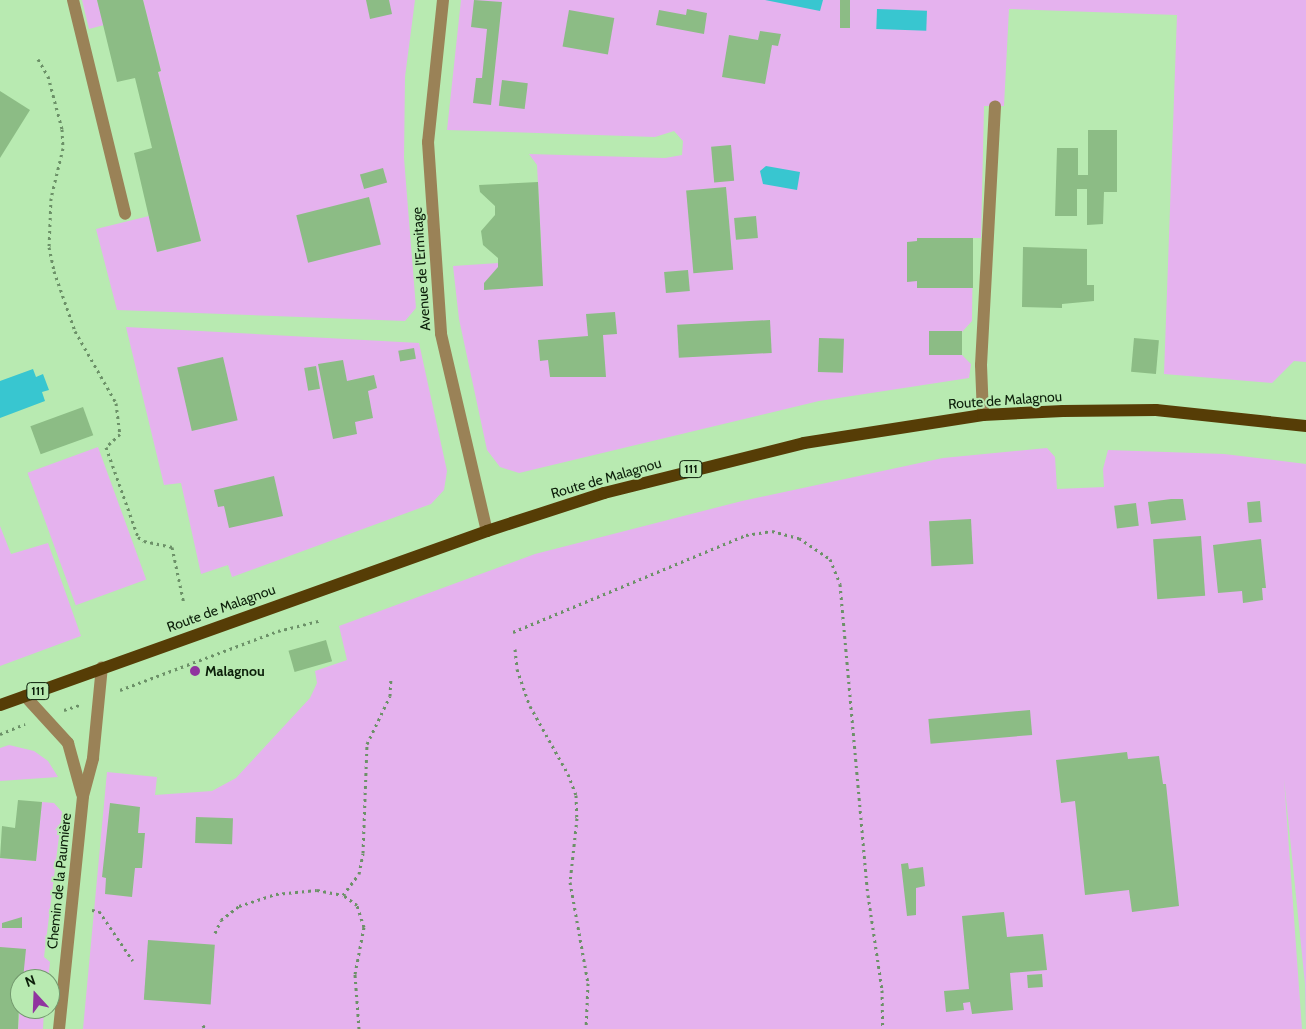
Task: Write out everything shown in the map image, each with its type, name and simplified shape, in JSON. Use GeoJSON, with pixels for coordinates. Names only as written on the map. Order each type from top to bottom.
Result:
{"type":"FeatureCollection","features":[{"type":"Feature","properties":{"kind":"main road","name":"Route de Malagnou"},"geometry":{"type":"LineString","coordinates":[[0,705],[487,531],[604,493],[708,465],[804,444],[983,415],[1156,410],[1306,426]]}},
{"type":"Feature","properties":{"kind":"street"},"geometry":{"type":"LineString","coordinates":[[73,0],[125,214]]}},
{"type":"Feature","properties":{"kind":"street","name":"Avenue de l'Ermitage"},"geometry":{"type":"LineString","coordinates":[[443,0],[428,142],[441,334],[487,531]]}},
{"type":"Feature","properties":{"kind":"street"},"geometry":{"type":"LineString","coordinates":[[983,415],[981,365],[995,106]]}},
{"type":"Feature","properties":{"kind":"street","name":"Chemin de la Paumière"},"geometry":{"type":"LineString","coordinates":[[59,1029],[83,796],[93,758],[102,667]]}},
{"type":"Feature","properties":{"kind":"street","name":"Chemin de la Paumière"},"geometry":{"type":"LineString","coordinates":[[25,696],[68,743],[83,796]]}},
{"type":"Feature","properties":{"kind":"path"},"geometry":{"type":"LineString","coordinates":[[38,59],[48,76],[62,129],[63,148],[51,198],[49,246],[54,270],[75,331],[116,402],[120,434],[106,447],[138,537],[144,541],[172,547],[184,604]]}},
{"type":"Feature","properties":{"kind":"path"},"geometry":{"type":"LineString","coordinates":[[513,632],[703,551],[753,533],[772,531],[799,538],[830,558],[840,584],[868,895],[882,990],[882,1029]]}},
{"type":"Feature","properties":{"kind":"path"},"geometry":{"type":"LineString","coordinates":[[0,734],[278,631],[322,620]]}},
{"type":"Feature","properties":{"kind":"path"},"geometry":{"type":"LineString","coordinates":[[515,649],[517,669],[530,706],[568,774],[576,796],[577,818],[570,882],[588,983],[586,1029]]}},
{"type":"Feature","properties":{"kind":"path"},"geometry":{"type":"LineString","coordinates":[[343,895],[359,874],[363,853],[367,744],[390,696],[390,677]]}},
{"type":"Feature","properties":{"kind":"path"},"geometry":{"type":"LineString","coordinates":[[215,933],[221,920],[234,909],[276,894],[317,890],[343,895],[357,905],[364,926],[355,974],[359,1029]]}},
{"type":"Feature","properties":{"kind":"path"},"geometry":{"type":"LineString","coordinates":[[86,909],[99,911],[133,961]]}},
{"type":"Feature","properties":{"kind":"shaded area"},"geometry":{"type":"Polygon","coordinates":[[[82,0],[97,0],[104,25],[89,29],[82,0]]]}},
{"type":"Feature","properties":{"kind":"shaded area"},"geometry":{"type":"Polygon","coordinates":[[[143,0],[415,0],[405,77],[404,158],[416,308],[405,321],[117,310],[96,229],[149,216],[157,252],[201,241],[158,72],[161,71],[143,0]]]}},
{"type":"Feature","properties":{"kind":"shaded area"},"geometry":{"type":"Polygon","coordinates":[[[461,0],[1306,0],[1306,362],[1294,361],[1272,383],[1164,374],[1177,15],[1009,9],[1004,106],[984,106],[981,238],[973,238],[972,321],[962,332],[962,355],[971,364],[969,378],[819,401],[519,473],[500,467],[487,450],[459,319],[453,266],[542,260],[537,165],[529,154],[665,158],[682,155],[683,141],[674,131],[655,137],[447,130],[461,0]]]}},
{"type":"Feature","properties":{"kind":"shaded area"},"geometry":{"type":"Polygon","coordinates":[[[126,327],[419,343],[447,471],[444,490],[431,504],[232,577],[228,565],[201,574],[181,483],[164,485],[126,327]]]}},
{"type":"Feature","properties":{"kind":"shaded area"},"geometry":{"type":"Polygon","coordinates":[[[98,447],[146,579],[76,605],[28,473],[98,447]]]}},
{"type":"Feature","properties":{"kind":"shaded area"},"geometry":{"type":"Polygon","coordinates":[[[1047,448],[1055,457],[1057,489],[1104,487],[1103,469],[1108,450],[1224,454],[1306,464],[1306,1029],[1305,984],[1284,779],[1302,1029],[83,1029],[107,772],[157,777],[155,795],[212,791],[236,778],[310,698],[317,683],[315,671],[347,660],[339,626],[535,554],[742,501],[943,458],[1047,448]]]}},
{"type":"Feature","properties":{"kind":"shaded area"},"geometry":{"type":"Polygon","coordinates":[[[0,526],[11,554],[48,543],[81,636],[0,666],[0,526]]]}},
{"type":"Feature","properties":{"kind":"shaded area"},"geometry":{"type":"Polygon","coordinates":[[[9,745],[34,751],[48,761],[58,777],[0,781],[0,748],[9,745]]]}},
{"type":"Feature","properties":{"kind":"shaded area"},"geometry":{"type":"Polygon","coordinates":[[[42,802],[54,803],[62,812],[44,957],[50,962],[49,969],[10,969],[10,1001],[0,1000],[0,858],[36,861],[42,802]]]}},
{"type":"Feature","properties":{"kind":"shaded area"},"geometry":{"type":"Polygon","coordinates":[[[19,1019],[44,1019],[43,1029],[18,1029],[19,1019]]]}},
{"type":"Feature","properties":{"kind":"water"},"geometry":{"type":"Polygon","coordinates":[[[765,0],[823,0],[820,11],[765,0]]]}},
{"type":"Feature","properties":{"kind":"water"},"geometry":{"type":"Polygon","coordinates":[[[877,9],[927,11],[926,31],[876,29],[877,9]]]}},
{"type":"Feature","properties":{"kind":"water"},"geometry":{"type":"Polygon","coordinates":[[[766,166],[800,172],[797,190],[763,184],[760,171],[766,166]]]}},
{"type":"Feature","properties":{"kind":"water"},"geometry":{"type":"Polygon","coordinates":[[[33,369],[36,377],[43,374],[49,390],[42,392],[45,401],[0,418],[0,381],[33,369]]]}},
{"type":"Feature","properties":{"kind":"building"},"geometry":{"type":"Polygon","coordinates":[[[97,0],[143,0],[161,71],[158,72],[201,241],[157,252],[134,153],[152,148],[135,78],[117,82],[97,0]]]}},
{"type":"Feature","properties":{"kind":"building"},"geometry":{"type":"Polygon","coordinates":[[[366,0],[389,0],[392,14],[370,19],[366,0]]]}},
{"type":"Feature","properties":{"kind":"building"},"geometry":{"type":"Polygon","coordinates":[[[474,0],[502,2],[491,105],[473,103],[476,78],[482,78],[487,29],[471,27],[474,0]]]}},
{"type":"Feature","properties":{"kind":"building"},"geometry":{"type":"Polygon","coordinates":[[[840,0],[850,0],[850,28],[840,28],[840,0]]]}},
{"type":"Feature","properties":{"kind":"building"},"geometry":{"type":"Polygon","coordinates":[[[687,9],[707,13],[704,34],[656,25],[659,10],[686,15],[687,9]]]}},
{"type":"Feature","properties":{"kind":"building"},"geometry":{"type":"Polygon","coordinates":[[[569,10],[614,18],[608,54],[563,46],[569,10]]]}},
{"type":"Feature","properties":{"kind":"building"},"geometry":{"type":"Polygon","coordinates":[[[760,31],[781,34],[778,46],[772,45],[765,84],[722,77],[729,35],[758,40],[760,31]]]}},
{"type":"Feature","properties":{"kind":"building"},"geometry":{"type":"Polygon","coordinates":[[[502,80],[528,83],[525,109],[499,106],[502,80]]]}},
{"type":"Feature","properties":{"kind":"building"},"geometry":{"type":"Polygon","coordinates":[[[0,91],[30,110],[0,158],[0,91]]]}},
{"type":"Feature","properties":{"kind":"building"},"geometry":{"type":"Polygon","coordinates":[[[1088,130],[1117,130],[1117,192],[1104,192],[1103,224],[1087,225],[1087,189],[1077,189],[1077,216],[1055,216],[1057,148],[1078,148],[1078,175],[1088,175],[1088,130]]]}},
{"type":"Feature","properties":{"kind":"building"},"geometry":{"type":"Polygon","coordinates":[[[731,145],[734,181],[714,183],[711,147],[731,145]]]}},
{"type":"Feature","properties":{"kind":"building"},"geometry":{"type":"Polygon","coordinates":[[[383,168],[387,182],[364,189],[360,175],[383,168]]]}},
{"type":"Feature","properties":{"kind":"building"},"geometry":{"type":"Polygon","coordinates":[[[538,182],[543,286],[484,290],[484,283],[498,267],[498,258],[483,245],[481,231],[495,215],[495,206],[480,192],[479,185],[538,182]]]}},
{"type":"Feature","properties":{"kind":"building"},"geometry":{"type":"Polygon","coordinates":[[[726,187],[733,270],[693,273],[686,190],[726,187]]]}},
{"type":"Feature","properties":{"kind":"building"},"geometry":{"type":"Polygon","coordinates":[[[369,197],[381,245],[308,263],[296,215],[369,197]]]}},
{"type":"Feature","properties":{"kind":"building"},"geometry":{"type":"Polygon","coordinates":[[[756,216],[758,238],[736,240],[734,218],[756,216]]]}},
{"type":"Feature","properties":{"kind":"building"},"geometry":{"type":"Polygon","coordinates":[[[917,238],[973,238],[973,288],[917,288],[917,281],[907,282],[907,242],[917,241],[917,238]]]}},
{"type":"Feature","properties":{"kind":"building"},"geometry":{"type":"Polygon","coordinates":[[[1023,247],[1087,249],[1087,285],[1094,285],[1094,301],[1062,304],[1062,308],[1022,307],[1023,247]]]}},
{"type":"Feature","properties":{"kind":"building"},"geometry":{"type":"Polygon","coordinates":[[[688,270],[690,291],[666,293],[664,272],[688,270]]]}},
{"type":"Feature","properties":{"kind":"building"},"geometry":{"type":"Polygon","coordinates":[[[615,312],[617,334],[603,335],[606,377],[550,377],[548,360],[540,361],[538,340],[588,336],[586,314],[615,312]]]}},
{"type":"Feature","properties":{"kind":"building"},"geometry":{"type":"Polygon","coordinates":[[[770,320],[772,353],[679,358],[677,325],[770,320]]]}},
{"type":"Feature","properties":{"kind":"building"},"geometry":{"type":"Polygon","coordinates":[[[929,331],[962,331],[962,355],[929,355],[929,331]]]}},
{"type":"Feature","properties":{"kind":"building"},"geometry":{"type":"Polygon","coordinates":[[[819,338],[844,339],[843,373],[818,372],[819,338]]]}},
{"type":"Feature","properties":{"kind":"building"},"geometry":{"type":"Polygon","coordinates":[[[1134,338],[1159,340],[1156,374],[1131,372],[1134,338]]]}},
{"type":"Feature","properties":{"kind":"building"},"geometry":{"type":"Polygon","coordinates":[[[414,348],[416,359],[400,362],[398,351],[414,348]]]}},
{"type":"Feature","properties":{"kind":"building"},"geometry":{"type":"Polygon","coordinates":[[[223,357],[238,420],[192,431],[177,368],[223,357]]]}},
{"type":"Feature","properties":{"kind":"building"},"geometry":{"type":"Polygon","coordinates":[[[343,360],[347,381],[374,375],[377,388],[368,391],[373,418],[355,422],[357,434],[333,439],[318,364],[343,360]]]}},
{"type":"Feature","properties":{"kind":"building"},"geometry":{"type":"Polygon","coordinates":[[[316,366],[320,389],[308,391],[304,368],[316,366]]]}},
{"type":"Feature","properties":{"kind":"building"},"geometry":{"type":"Polygon","coordinates":[[[83,407],[93,435],[41,454],[30,426],[83,407]]]}},
{"type":"Feature","properties":{"kind":"building"},"geometry":{"type":"Polygon","coordinates":[[[274,476],[283,516],[229,528],[224,506],[218,507],[214,490],[274,476]]]}},
{"type":"Feature","properties":{"kind":"building"},"geometry":{"type":"Polygon","coordinates":[[[1183,499],[1186,520],[1151,524],[1148,502],[1183,499]]]}},
{"type":"Feature","properties":{"kind":"building"},"geometry":{"type":"Polygon","coordinates":[[[1260,501],[1262,522],[1249,523],[1247,502],[1260,501]]]}},
{"type":"Feature","properties":{"kind":"building"},"geometry":{"type":"Polygon","coordinates":[[[1136,503],[1139,526],[1117,529],[1114,506],[1136,503]]]}},
{"type":"Feature","properties":{"kind":"building"},"geometry":{"type":"Polygon","coordinates":[[[971,519],[973,564],[931,566],[929,521],[971,519]]]}},
{"type":"Feature","properties":{"kind":"building"},"geometry":{"type":"Polygon","coordinates":[[[1201,536],[1205,596],[1157,599],[1153,539],[1201,536]]]}},
{"type":"Feature","properties":{"kind":"building"},"geometry":{"type":"Polygon","coordinates":[[[1261,539],[1266,588],[1262,588],[1263,600],[1243,603],[1242,591],[1218,593],[1213,545],[1261,539]]]}},
{"type":"Feature","properties":{"kind":"building"},"geometry":{"type":"Polygon","coordinates":[[[326,640],[332,661],[295,672],[289,651],[326,640]]]}},
{"type":"Feature","properties":{"kind":"building"},"geometry":{"type":"Polygon","coordinates":[[[1030,710],[1032,735],[931,744],[928,719],[1030,710]]]}},
{"type":"Feature","properties":{"kind":"building"},"geometry":{"type":"Polygon","coordinates":[[[1127,752],[1128,759],[1159,756],[1163,784],[1166,784],[1179,906],[1132,912],[1129,890],[1085,895],[1075,801],[1061,803],[1056,760],[1127,752]]]}},
{"type":"Feature","properties":{"kind":"building"},"geometry":{"type":"Polygon","coordinates":[[[18,800],[42,802],[36,861],[0,858],[2,826],[15,828],[18,800]]]}},
{"type":"Feature","properties":{"kind":"building"},"geometry":{"type":"Polygon","coordinates":[[[110,803],[140,807],[138,833],[145,833],[142,868],[135,868],[132,897],[105,894],[106,878],[102,877],[110,803]]]}},
{"type":"Feature","properties":{"kind":"building"},"geometry":{"type":"Polygon","coordinates":[[[196,817],[233,818],[232,844],[195,843],[196,817]]]}},
{"type":"Feature","properties":{"kind":"building"},"geometry":{"type":"Polygon","coordinates":[[[908,863],[909,869],[923,867],[925,886],[916,888],[916,915],[907,916],[901,864],[908,863]]]}},
{"type":"Feature","properties":{"kind":"building"},"geometry":{"type":"Polygon","coordinates":[[[1004,912],[1007,937],[1043,934],[1047,970],[1010,973],[1013,1010],[972,1014],[970,1002],[963,1003],[964,1010],[946,1012],[944,991],[969,989],[962,916],[1004,912]]]}},
{"type":"Feature","properties":{"kind":"building"},"geometry":{"type":"Polygon","coordinates":[[[22,917],[22,928],[2,928],[2,923],[22,917]]]}},
{"type":"Feature","properties":{"kind":"building"},"geometry":{"type":"Polygon","coordinates":[[[148,940],[215,945],[211,1005],[144,1000],[148,940]]]}},
{"type":"Feature","properties":{"kind":"building"},"geometry":{"type":"Polygon","coordinates":[[[0,947],[26,949],[24,969],[10,969],[10,1019],[18,1019],[18,1029],[0,1029],[0,947]]]}},
{"type":"Feature","properties":{"kind":"building"},"geometry":{"type":"Polygon","coordinates":[[[1042,974],[1043,987],[1028,988],[1027,975],[1042,974]]]}},
{"type":"Feature","properties":{"kind":"place","name":"Malagnou"},"geometry":{"type":"Point","coordinates":[195,671]}}]}
